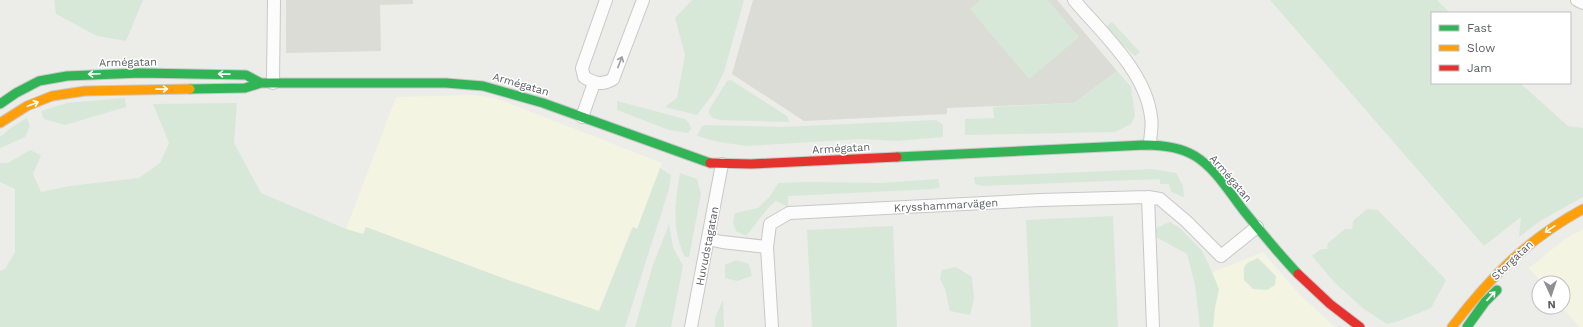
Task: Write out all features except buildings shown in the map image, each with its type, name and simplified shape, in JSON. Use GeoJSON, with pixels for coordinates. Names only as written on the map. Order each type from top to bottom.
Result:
{"type":"FeatureCollection","features":[{"type":"Feature","properties":{"kind":"street"},"geometry":{"type":"LineString","coordinates":[[267,83],[274,0]]}},
{"type":"Feature","properties":{"kind":"street"},"geometry":{"type":"LineString","coordinates":[[606,0],[582,68],[584,77],[594,83],[606,84],[613,79],[643,0]]}},
{"type":"Feature","properties":{"kind":"street"},"geometry":{"type":"LineString","coordinates":[[1074,0],[1122,56],[1140,80],[1145,90],[1152,118],[1150,144]]}},
{"type":"Feature","properties":{"kind":"street"},"geometry":{"type":"LineString","coordinates":[[1577,0],[1583,3]]}},
{"type":"Feature","properties":{"kind":"street","name":"Armégatan"},"geometry":{"type":"LineString","coordinates":[[0,104],[16,93],[39,81],[67,76],[140,73],[246,75],[267,83]]}},
{"type":"Feature","properties":{"kind":"street","name":"Armégatan"},"geometry":{"type":"LineString","coordinates":[[0,123],[27,106],[52,96],[85,91],[245,88],[267,83],[446,83],[483,86],[544,103],[678,153],[706,162],[722,164],[751,164],[1127,147],[1150,144],[1181,150],[1195,156],[1208,166],[1257,227],[1321,296],[1351,322],[1360,327]]}},
{"type":"Feature","properties":{"kind":"street"},"geometry":{"type":"LineString","coordinates":[[582,117],[594,83]]}},
{"type":"Feature","properties":{"kind":"street","name":"Huvudstagatan"},"geometry":{"type":"LineString","coordinates":[[691,327],[722,164]]}},
{"type":"Feature","properties":{"kind":"street"},"geometry":{"type":"LineString","coordinates":[[1148,197],[1153,327]]}},
{"type":"Feature","properties":{"kind":"street","name":"Krysshammarvägen"},"geometry":{"type":"LineString","coordinates":[[772,327],[767,247],[770,224],[789,213],[1040,200],[1148,197],[1160,199],[1186,221],[1221,256],[1257,227]]}},
{"type":"Feature","properties":{"kind":"street","name":"Storgatan"},"geometry":{"type":"LineString","coordinates":[[1445,327],[1500,269],[1532,241],[1567,217],[1583,209]]}},
{"type":"Feature","properties":{"kind":"street"},"geometry":{"type":"LineString","coordinates":[[708,239],[767,247]]}},
{"type":"Feature","properties":{"kind":"street","name":"Storgatan"},"geometry":{"type":"LineString","coordinates":[[1467,327],[1485,302],[1505,281]]}},
{"type":"Feature","properties":{"kind":"street","name":"Storgatan"},"geometry":{"type":"LineString","coordinates":[[1452,327],[1472,300]]}},
{"type":"Feature","properties":{"kind":"shaded area"},"geometry":{"type":"Polygon","coordinates":[[[54,0],[143,0],[126,41],[97,36],[56,14],[54,0]]]}},
{"type":"Feature","properties":{"kind":"shaded area"},"geometry":{"type":"Polygon","coordinates":[[[286,0],[413,0],[413,4],[380,5],[381,51],[286,53],[286,0]]]}},
{"type":"Feature","properties":{"kind":"shaded area"},"geometry":{"type":"Polygon","coordinates":[[[692,0],[744,0],[724,72],[713,94],[697,115],[665,107],[677,98],[685,55],[675,18],[692,0]]]}},
{"type":"Feature","properties":{"kind":"shaded area"},"geometry":{"type":"Polygon","coordinates":[[[753,0],[1057,0],[1117,71],[1074,103],[947,108],[947,114],[804,121],[732,74],[753,0]]]}},
{"type":"Feature","properties":{"kind":"shaded area"},"geometry":{"type":"Polygon","coordinates":[[[980,0],[1048,0],[1079,37],[1029,79],[970,9],[980,0]]]}},
{"type":"Feature","properties":{"kind":"shaded area"},"geometry":{"type":"Polygon","coordinates":[[[1270,0],[1437,0],[1449,12],[1431,12],[1431,84],[1521,84],[1568,126],[1583,128],[1583,197],[1540,221],[1519,237],[1521,217],[1484,246],[1270,0]]]}},
{"type":"Feature","properties":{"kind":"shaded area"},"geometry":{"type":"Polygon","coordinates":[[[1112,22],[1140,52],[1135,56],[1104,28],[1112,22]]]}},
{"type":"Feature","properties":{"kind":"shaded area"},"geometry":{"type":"Polygon","coordinates":[[[1117,71],[1131,87],[1135,116],[1131,124],[1115,132],[965,135],[965,119],[994,118],[993,107],[1074,103],[1117,71]]]}},
{"type":"Feature","properties":{"kind":"shaded area"},"geometry":{"type":"Polygon","coordinates":[[[731,80],[787,116],[789,122],[720,120],[713,118],[709,114],[709,110],[727,81],[731,80]]]}},
{"type":"Feature","properties":{"kind":"shaded area"},"geometry":{"type":"Polygon","coordinates":[[[473,95],[496,98],[662,163],[637,229],[632,227],[599,311],[511,281],[366,227],[363,234],[346,229],[396,97],[473,95]]]}},
{"type":"Feature","properties":{"kind":"shaded area"},"geometry":{"type":"Polygon","coordinates":[[[125,98],[126,107],[65,125],[44,119],[41,111],[67,103],[125,98]]]}},
{"type":"Feature","properties":{"kind":"shaded area"},"geometry":{"type":"Polygon","coordinates":[[[617,101],[685,119],[689,123],[691,129],[688,133],[669,130],[617,110],[617,101]]]}},
{"type":"Feature","properties":{"kind":"shaded area"},"geometry":{"type":"Polygon","coordinates":[[[237,103],[234,143],[261,193],[346,229],[363,234],[366,227],[511,281],[599,311],[633,227],[637,229],[660,168],[671,175],[669,189],[625,327],[0,327],[0,271],[5,269],[15,252],[15,189],[0,182],[0,163],[8,163],[30,150],[41,155],[33,174],[41,192],[70,186],[139,178],[160,163],[169,143],[153,104],[237,103]]]}},
{"type":"Feature","properties":{"kind":"shaded area"},"geometry":{"type":"Polygon","coordinates":[[[27,118],[30,126],[25,137],[0,148],[0,137],[12,127],[27,118]]]}},
{"type":"Feature","properties":{"kind":"shaded area"},"geometry":{"type":"Polygon","coordinates":[[[936,120],[943,125],[943,137],[897,141],[862,139],[747,146],[719,142],[697,136],[702,126],[707,125],[782,127],[936,120]]]}},
{"type":"Feature","properties":{"kind":"shaded area"},"geometry":{"type":"Polygon","coordinates":[[[1152,169],[1176,173],[1183,186],[1184,197],[1171,192],[1169,184],[1160,184],[1160,179],[982,186],[975,184],[974,177],[1152,169]]]}},
{"type":"Feature","properties":{"kind":"shaded area"},"geometry":{"type":"Polygon","coordinates":[[[680,173],[697,179],[701,194],[689,257],[685,257],[676,226],[675,216],[680,173]]]}},
{"type":"Feature","properties":{"kind":"shaded area"},"geometry":{"type":"Polygon","coordinates":[[[938,179],[940,187],[934,189],[788,196],[788,207],[776,201],[764,213],[746,236],[736,231],[733,223],[735,213],[758,208],[771,195],[778,183],[881,183],[938,179]]]}},
{"type":"Feature","properties":{"kind":"shaded area"},"geometry":{"type":"Polygon","coordinates":[[[1367,209],[1378,210],[1446,280],[1431,308],[1399,321],[1387,324],[1364,309],[1335,283],[1312,256],[1321,249],[1327,249],[1328,243],[1345,229],[1352,229],[1353,221],[1367,209]]]}},
{"type":"Feature","properties":{"kind":"shaded area"},"geometry":{"type":"Polygon","coordinates":[[[1113,216],[1118,327],[1031,327],[1026,220],[1113,216]]]}},
{"type":"Feature","properties":{"kind":"shaded area"},"geometry":{"type":"Polygon","coordinates":[[[1170,222],[1182,230],[1202,251],[1219,289],[1213,327],[1200,327],[1195,285],[1187,254],[1156,237],[1156,228],[1170,222]]]}},
{"type":"Feature","properties":{"kind":"shaded area"},"geometry":{"type":"Polygon","coordinates":[[[669,224],[673,247],[683,266],[671,327],[635,327],[653,265],[669,224]]]}},
{"type":"Feature","properties":{"kind":"shaded area"},"geometry":{"type":"Polygon","coordinates":[[[893,226],[897,327],[812,327],[807,230],[893,226]]]}},
{"type":"Feature","properties":{"kind":"shaded area"},"geometry":{"type":"Polygon","coordinates":[[[1583,229],[1583,327],[1579,327],[1569,315],[1571,315],[1571,275],[1535,275],[1529,268],[1565,239],[1583,229]]]}},
{"type":"Feature","properties":{"kind":"shaded area"},"geometry":{"type":"Polygon","coordinates":[[[1263,252],[1300,295],[1335,327],[1208,327],[1206,275],[1263,252]]]}},
{"type":"Feature","properties":{"kind":"shaded area"},"geometry":{"type":"Polygon","coordinates":[[[1258,258],[1276,276],[1275,285],[1267,290],[1253,289],[1244,280],[1245,265],[1258,258]]]}},
{"type":"Feature","properties":{"kind":"shaded area"},"geometry":{"type":"Polygon","coordinates":[[[736,260],[749,264],[752,276],[737,281],[725,278],[725,265],[736,260]]]}},
{"type":"Feature","properties":{"kind":"shaded area"},"geometry":{"type":"Polygon","coordinates":[[[956,267],[972,277],[974,299],[970,315],[950,311],[945,289],[940,279],[942,270],[956,267]]]}},
{"type":"Feature","properties":{"kind":"shaded area"},"geometry":{"type":"Polygon","coordinates":[[[723,300],[724,327],[715,327],[715,318],[723,300]]]}},
{"type":"Feature","properties":{"kind":"traffic: fast"},"geometry":{"type":"LineString","coordinates":[[0,104],[16,93],[39,81],[67,76],[140,73],[246,75],[261,83]]}},
{"type":"Feature","properties":{"kind":"traffic: fast"},"geometry":{"type":"LineString","coordinates":[[190,89],[245,88],[261,83],[446,83],[483,86],[543,103],[710,163]]}},
{"type":"Feature","properties":{"kind":"traffic: fast"},"geometry":{"type":"LineString","coordinates":[[897,157],[1145,145],[1164,146],[1177,149],[1195,156],[1209,167],[1222,181],[1244,211],[1298,274]]}},
{"type":"Feature","properties":{"kind":"traffic: fast"},"geometry":{"type":"LineString","coordinates":[[1467,327],[1485,302],[1497,290]]}},
{"type":"Feature","properties":{"kind":"traffic: slow"},"geometry":{"type":"LineString","coordinates":[[0,123],[27,106],[52,96],[85,91],[190,89]]}},
{"type":"Feature","properties":{"kind":"traffic: slow"},"geometry":{"type":"LineString","coordinates":[[1452,327],[1466,309],[1511,260],[1545,233],[1583,209]]}},
{"type":"Feature","properties":{"kind":"traffic: jam"},"geometry":{"type":"LineString","coordinates":[[710,163],[751,164],[897,157]]}},
{"type":"Feature","properties":{"kind":"traffic: jam"},"geometry":{"type":"LineString","coordinates":[[1298,274],[1330,304],[1360,327]]}}]}
